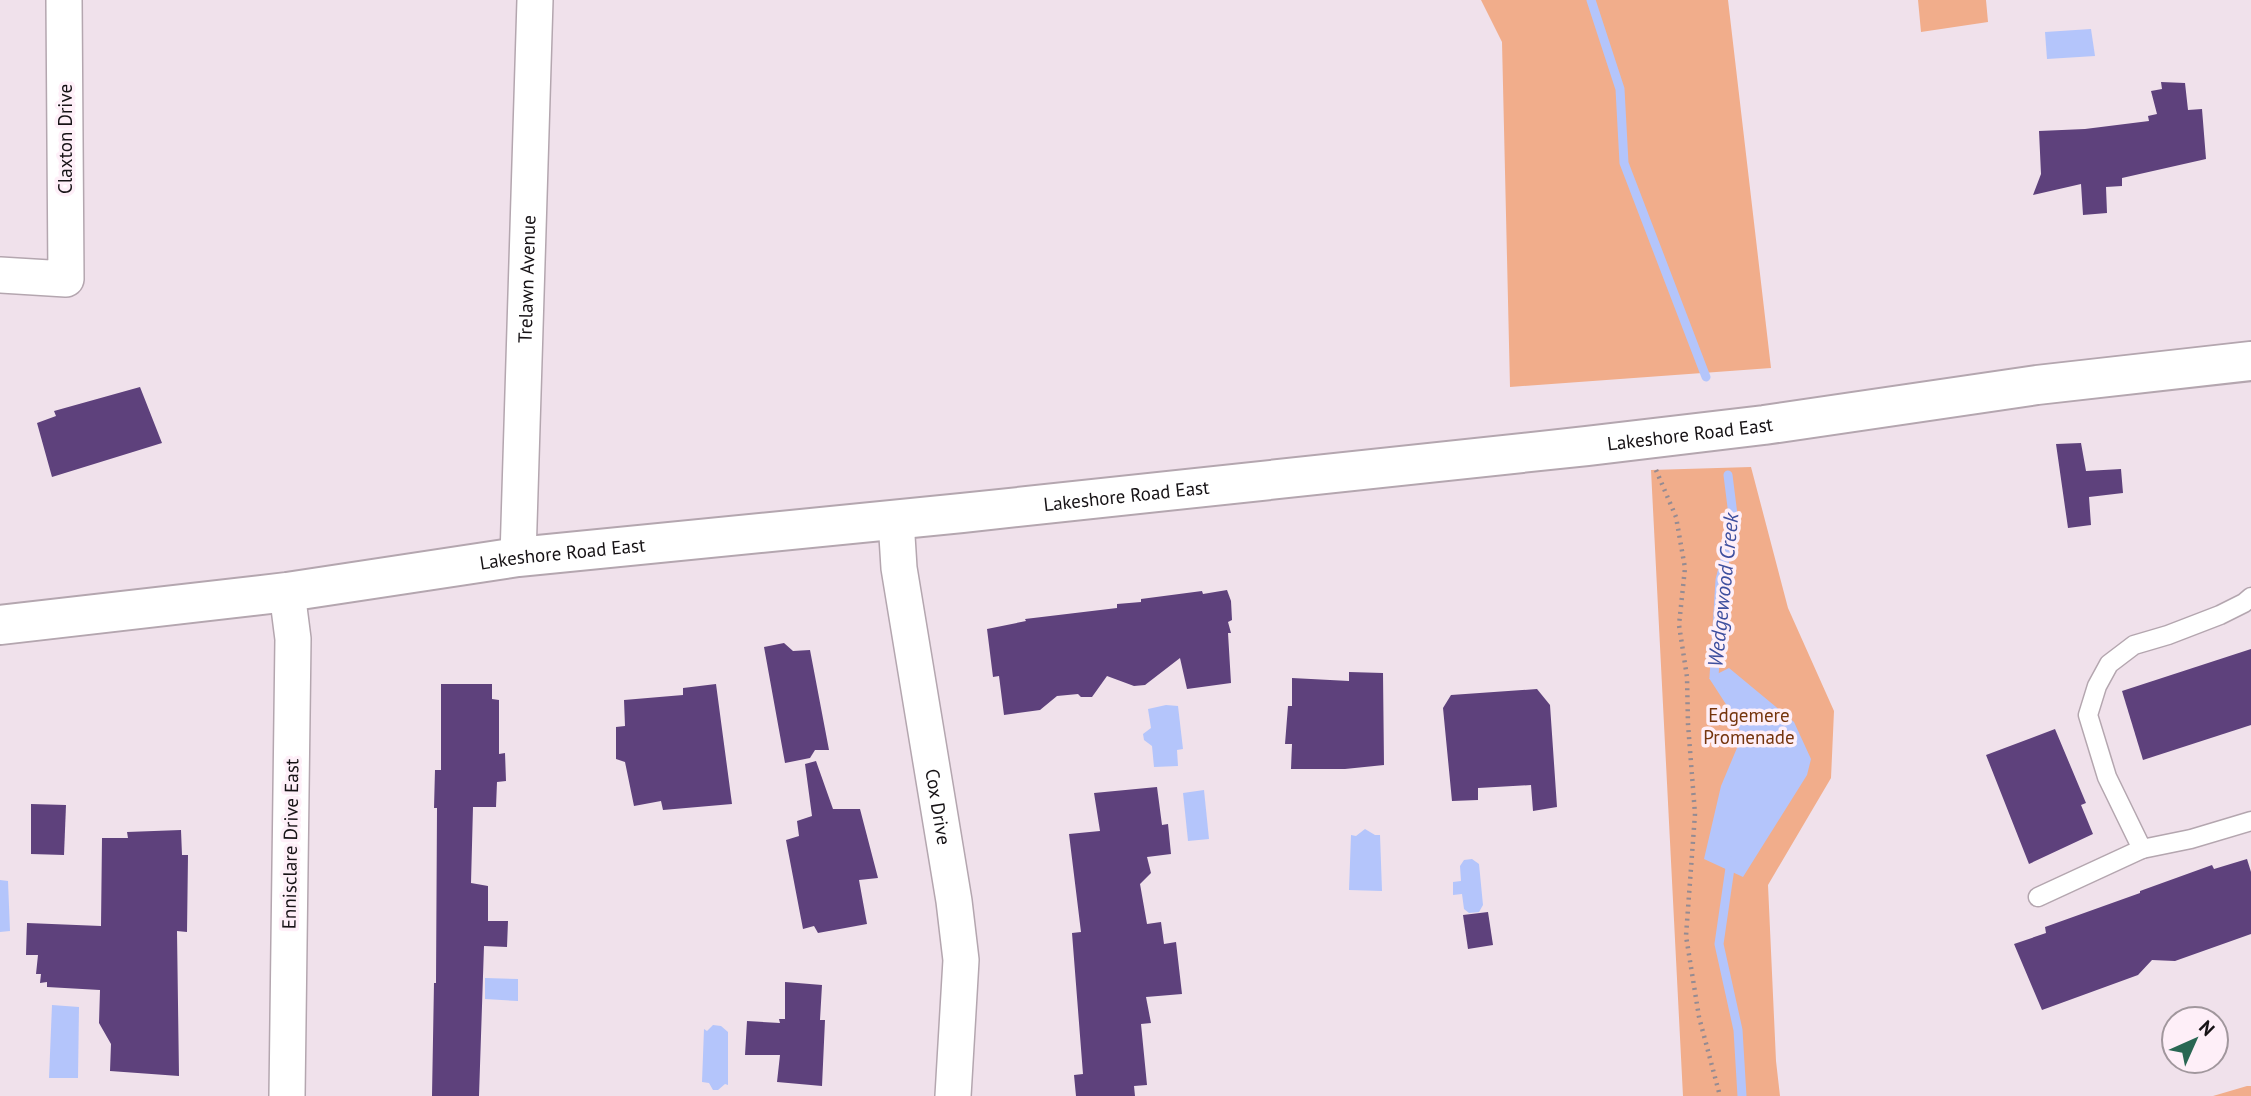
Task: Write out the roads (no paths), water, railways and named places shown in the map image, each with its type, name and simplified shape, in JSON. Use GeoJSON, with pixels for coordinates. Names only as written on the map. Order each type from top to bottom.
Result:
{"type":"FeatureCollection","features":[{"type":"Feature","properties":{"kind":"main road","name":"Lakeshore Road East"},"geometry":{"type":"LineString","coordinates":[[0,625],[287,592],[517,557],[896,520],[1764,425],[2037,385],[2251,360]]}},
{"type":"Feature","properties":{"kind":"street","name":"Claxton Drive"},"geometry":{"type":"LineString","coordinates":[[0,275],[66,279],[64,0]]}},
{"type":"Feature","properties":{"kind":"street","name":"Trelawn Avenue"},"geometry":{"type":"LineString","coordinates":[[517,557],[535,0]]}},
{"type":"Feature","properties":{"kind":"street","name":"Cox Drive"},"geometry":{"type":"LineString","coordinates":[[896,520],[899,568],[954,901],[961,960],[953,1096]]}},
{"type":"Feature","properties":{"kind":"street","name":"Ennisclare Drive East"},"geometry":{"type":"LineString","coordinates":[[287,592],[293,639],[287,1096]]}},
{"type":"Feature","properties":{"kind":"lane"},"geometry":{"type":"LineString","coordinates":[[2142,849],[2107,777],[2088,715],[2097,686],[2109,664],[2133,645],[2220,615],[2251,597]]}},
{"type":"Feature","properties":{"kind":"lane"},"geometry":{"type":"LineString","coordinates":[[2038,897],[2142,849],[2191,839],[2251,821]]}},
{"type":"Feature","properties":{"kind":"water"},"geometry":{"type":"Polygon","coordinates":[[[2091,29],[2095,56],[2047,59],[2045,32],[2091,29]]]}},
{"type":"Feature","properties":{"kind":"water"},"geometry":{"type":"Polygon","coordinates":[[[1729,668],[1794,722],[1811,759],[1807,775],[1743,877],[1704,859],[1721,786],[1742,736],[1731,712],[1709,678],[1729,668]]]}},
{"type":"Feature","properties":{"kind":"water"},"geometry":{"type":"Polygon","coordinates":[[[1166,705],[1178,706],[1183,749],[1177,750],[1178,766],[1154,767],[1152,746],[1144,740],[1143,734],[1151,728],[1148,709],[1166,705]]]}},
{"type":"Feature","properties":{"kind":"water"},"geometry":{"type":"Polygon","coordinates":[[[1204,790],[1209,839],[1188,841],[1183,793],[1204,790]]]}},
{"type":"Feature","properties":{"kind":"water"},"geometry":{"type":"Polygon","coordinates":[[[1365,829],[1380,835],[1382,891],[1349,890],[1351,835],[1356,836],[1365,829]]]}},
{"type":"Feature","properties":{"kind":"water"},"geometry":{"type":"Polygon","coordinates":[[[1472,859],[1479,864],[1483,905],[1479,912],[1469,913],[1464,909],[1462,894],[1453,895],[1453,882],[1461,881],[1460,866],[1464,860],[1472,859]]]}},
{"type":"Feature","properties":{"kind":"water"},"geometry":{"type":"Polygon","coordinates":[[[0,880],[8,881],[10,931],[0,932],[0,880]]]}},
{"type":"Feature","properties":{"kind":"water"},"geometry":{"type":"Polygon","coordinates":[[[485,978],[518,979],[518,1001],[485,999],[485,978]]]}},
{"type":"Feature","properties":{"kind":"water"},"geometry":{"type":"Polygon","coordinates":[[[52,1005],[79,1007],[78,1078],[49,1078],[52,1005]]]}},
{"type":"Feature","properties":{"kind":"water"},"geometry":{"type":"Polygon","coordinates":[[[713,1025],[721,1026],[728,1032],[728,1085],[725,1084],[718,1090],[713,1090],[709,1083],[702,1082],[704,1029],[707,1031],[713,1025]]]}},
{"type":"Feature","properties":{"kind":"waterway","name":"Wedgewood Creek"},"geometry":{"type":"LineString","coordinates":[[1591,0],[1620,89],[1624,163],[1706,377]]}},
{"type":"Feature","properties":{"kind":"waterway","name":"Wedgewood Creek"},"geometry":{"type":"LineString","coordinates":[[1721,685],[1714,677],[1720,580],[1734,523],[1728,475]]}},
{"type":"Feature","properties":{"kind":"waterway","name":"Wedgewood Creek"},"geometry":{"type":"LineString","coordinates":[[1731,861],[1719,944],[1738,1030],[1742,1096]]}},
{"type":"Feature","properties":{"kind":"park label","name":"Edgemere Promenade"},"geometry":{"type":"Point","coordinates":[1749,726]}}]}
